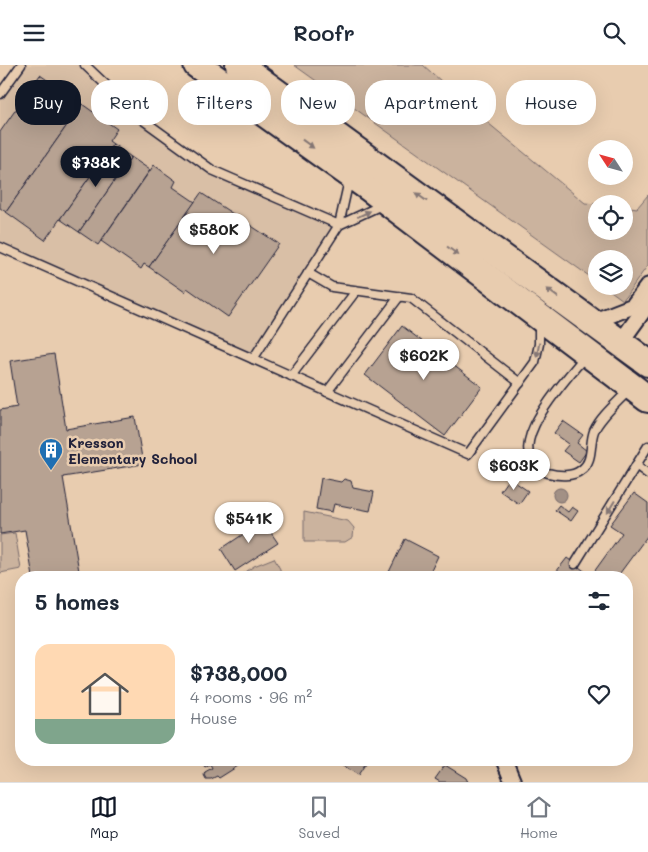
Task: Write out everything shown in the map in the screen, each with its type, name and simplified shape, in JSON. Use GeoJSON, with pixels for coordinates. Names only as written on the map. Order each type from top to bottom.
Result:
{"type":"FeatureCollection","features":[{"type":"Feature","properties":{"kind":"highway"},"geometry":{"type":"LineString","coordinates":[[197,65],[388,202],[640,393]]}},
{"type":"Feature","properties":{"kind":"highway"},"geometry":{"type":"LineString","coordinates":[[239,65],[648,363]]}},
{"type":"Feature","properties":{"kind":"highway"},"geometry":{"type":"LineString","coordinates":[[542,317],[566,322],[597,344],[613,346],[620,343]]}},
{"type":"Feature","properties":{"kind":"street"},"geometry":{"type":"LineString","coordinates":[[592,322],[633,306],[648,286]]}},
{"type":"Feature","properties":{"kind":"street"},"geometry":{"type":"LineString","coordinates":[[620,343],[648,304]]}},
{"type":"Feature","properties":{"kind":"street"},"geometry":{"type":"LineString","coordinates":[[506,766],[513,782]]}},
{"type":"Feature","properties":{"kind":"lane"},"geometry":{"type":"LineString","coordinates":[[0,94],[21,65]]}},
{"type":"Feature","properties":{"kind":"lane"},"geometry":{"type":"LineString","coordinates":[[85,65],[143,121],[212,170],[339,225],[388,202]]}},
{"type":"Feature","properties":{"kind":"lane"},"geometry":{"type":"LineString","coordinates":[[253,359],[339,225],[351,175]]}},
{"type":"Feature","properties":{"kind":"lane"},"geometry":{"type":"LineString","coordinates":[[0,247],[468,454],[535,362],[539,350],[542,317]]}},
{"type":"Feature","properties":{"kind":"lane"},"geometry":{"type":"LineString","coordinates":[[308,273],[332,287],[411,298],[520,383]]}},
{"type":"Feature","properties":{"kind":"lane"},"geometry":{"type":"LineString","coordinates":[[291,376],[356,291]]}},
{"type":"Feature","properties":{"kind":"lane"},"geometry":{"type":"LineString","coordinates":[[326,392],[399,297]]}},
{"type":"Feature","properties":{"kind":"lane"},"geometry":{"type":"LineString","coordinates":[[587,354],[537,417],[530,431],[532,464],[539,470],[554,475],[566,475],[581,471],[588,462],[594,432],[640,393]]}},
{"type":"Feature","properties":{"kind":"lane"},"geometry":{"type":"LineString","coordinates":[[575,564],[648,446]]}},
{"type":"Feature","properties":{"kind":"lane"},"geometry":{"type":"LineString","coordinates":[[636,465],[648,474]]}},
{"type":"Feature","properties":{"kind":"shaded area"},"geometry":{"type":"Polygon","coordinates":[[[21,65],[85,65],[101,80],[91,80],[91,125],[150,125],[212,170],[339,225],[253,359],[0,247],[0,94],[21,65]]]}},
{"type":"Feature","properties":{"kind":"shaded area"},"geometry":{"type":"Polygon","coordinates":[[[294,65],[423,65],[440,80],[365,80],[365,116],[355,109],[355,80],[315,80],[294,65]]]}},
{"type":"Feature","properties":{"kind":"shaded area"},"geometry":{"type":"Polygon","coordinates":[[[378,125],[490,125],[585,203],[588,203],[588,240],[633,240],[633,207],[637,208],[648,195],[648,265],[633,286],[633,250],[588,250],[588,275],[378,125]]]}},
{"type":"Feature","properties":{"kind":"shaded area"},"geometry":{"type":"Polygon","coordinates":[[[616,295],[627,295],[623,300],[616,295]]]}},
{"type":"Feature","properties":{"kind":"shaded area"},"geometry":{"type":"Polygon","coordinates":[[[557,488],[563,488],[567,495],[563,502],[557,502],[553,498],[553,492],[557,488]]]}},
{"type":"Feature","properties":{"kind":"shaded area"},"geometry":{"type":"Polygon","coordinates":[[[304,512],[348,521],[354,528],[353,537],[345,542],[304,542],[304,512]]]}},
{"type":"Feature","properties":{"kind":"shaded area"},"geometry":{"type":"Polygon","coordinates":[[[15,533],[21,569],[0,573],[0,535],[15,533]]]}},
{"type":"Feature","properties":{"kind":"shaded area"},"geometry":{"type":"Polygon","coordinates":[[[274,558],[280,571],[247,571],[254,566],[274,558]]]}},
{"type":"Feature","properties":{"kind":"building"},"geometry":{"type":"Polygon","coordinates":[[[40,75],[47,80],[36,80],[40,75]]]}},
{"type":"Feature","properties":{"kind":"building"},"geometry":{"type":"Polygon","coordinates":[[[82,104],[91,110],[91,125],[111,125],[117,129],[109,141],[113,144],[45,240],[6,212],[67,125],[81,125],[82,104]]]}},
{"type":"Feature","properties":{"kind":"building"},"geometry":{"type":"Polygon","coordinates":[[[15,111],[15,125],[67,125],[6,212],[0,208],[0,132],[15,111]]]}},
{"type":"Feature","properties":{"kind":"building"},"geometry":{"type":"Polygon","coordinates":[[[113,144],[131,157],[79,232],[60,219],[113,144]]]}},
{"type":"Feature","properties":{"kind":"building"},"geometry":{"type":"Polygon","coordinates":[[[131,157],[150,170],[98,245],[79,232],[131,157]]]}},
{"type":"Feature","properties":{"kind":"building"},"geometry":{"type":"Polygon","coordinates":[[[154,165],[176,181],[173,187],[195,202],[149,267],[144,264],[141,269],[101,241],[154,165]]]}},
{"type":"Feature","properties":{"kind":"building"},"geometry":{"type":"Polygon","coordinates":[[[201,193],[279,244],[228,317],[187,288],[185,292],[149,267],[201,193]]]}},
{"type":"Feature","properties":{"kind":"building"},"geometry":{"type":"Polygon","coordinates":[[[402,326],[482,387],[445,436],[365,375],[402,326]]]}},
{"type":"Feature","properties":{"kind":"building","name":"Kresson Elementary School"},"geometry":{"type":"Polygon","coordinates":[[[54,354],[66,429],[135,417],[143,464],[63,477],[79,571],[32,571],[25,530],[0,534],[0,410],[17,407],[10,361],[54,354]]]}},
{"type":"Feature","properties":{"kind":"building"},"geometry":{"type":"Polygon","coordinates":[[[563,421],[583,435],[577,443],[587,451],[579,462],[563,451],[569,444],[554,433],[563,421]]]}},
{"type":"Feature","properties":{"kind":"building"},"geometry":{"type":"Polygon","coordinates":[[[321,478],[341,482],[344,479],[351,481],[353,488],[374,492],[370,511],[334,504],[332,512],[316,509],[321,478]]]}},
{"type":"Feature","properties":{"kind":"building"},"geometry":{"type":"Polygon","coordinates":[[[509,478],[528,491],[519,504],[500,491],[509,478]]]}},
{"type":"Feature","properties":{"kind":"building"},"geometry":{"type":"Polygon","coordinates":[[[634,493],[648,503],[648,535],[621,571],[595,571],[622,533],[610,525],[634,493]]]}},
{"type":"Feature","properties":{"kind":"building"},"geometry":{"type":"Polygon","coordinates":[[[559,505],[568,512],[572,507],[578,511],[571,521],[555,510],[559,505]]]}},
{"type":"Feature","properties":{"kind":"building"},"geometry":{"type":"Polygon","coordinates":[[[254,517],[259,524],[263,521],[278,543],[235,571],[221,549],[245,533],[241,526],[254,517]]]}},
{"type":"Feature","properties":{"kind":"building"},"geometry":{"type":"Polygon","coordinates":[[[405,539],[438,556],[431,571],[389,571],[405,539]]]}},
{"type":"Feature","properties":{"kind":"building"},"geometry":{"type":"Polygon","coordinates":[[[567,558],[584,571],[557,571],[567,558]]]}},
{"type":"Feature","properties":{"kind":"building"},"geometry":{"type":"Polygon","coordinates":[[[211,766],[238,766],[219,778],[217,776],[206,779],[205,772],[212,768],[211,766]]]}},
{"type":"Feature","properties":{"kind":"building"},"geometry":{"type":"Polygon","coordinates":[[[344,766],[364,766],[358,775],[344,766]]]}},
{"type":"Feature","properties":{"kind":"building"},"geometry":{"type":"Polygon","coordinates":[[[444,766],[447,766],[466,778],[468,782],[440,782],[435,779],[444,766]]]}},
{"type":"Feature","properties":{"kind":"place","name":"Kresson Elementary School"},"geometry":{"type":"Point","coordinates":[51,471]}}]}
